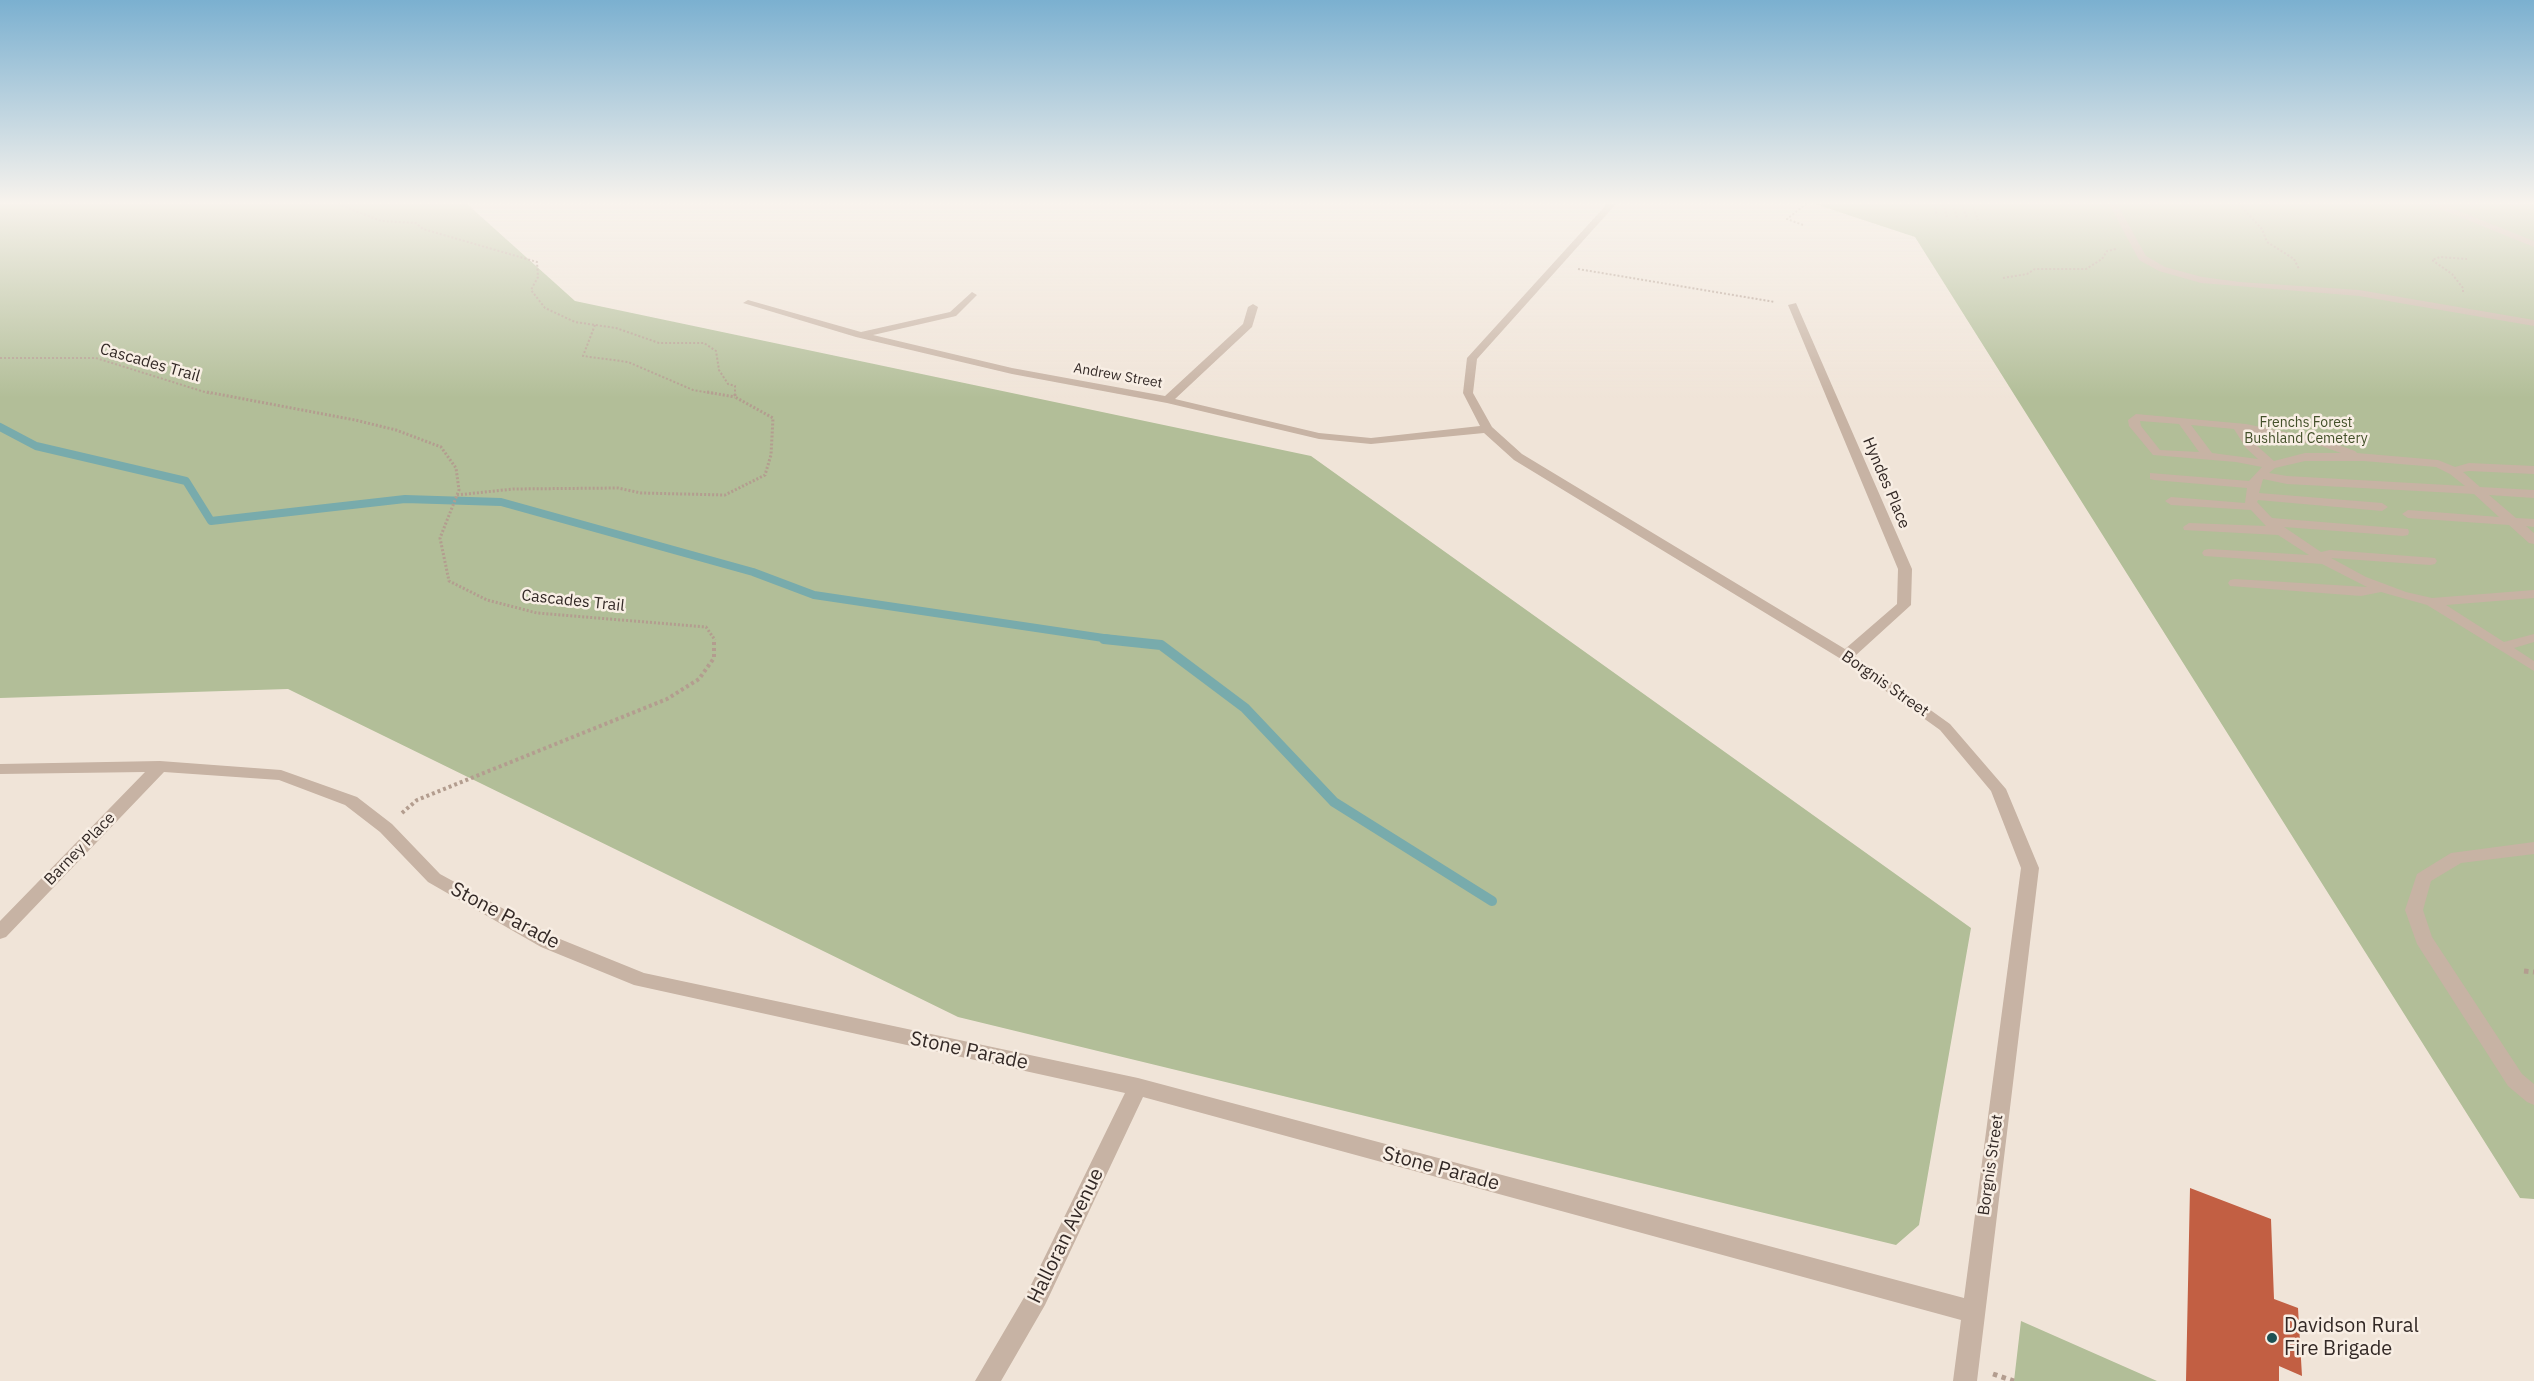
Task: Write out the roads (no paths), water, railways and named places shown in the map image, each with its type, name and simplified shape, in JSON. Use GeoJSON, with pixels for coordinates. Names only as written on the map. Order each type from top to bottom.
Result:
{"type":"FeatureCollection","features":[{"type":"Feature","properties":{"kind":"street","name":"Borgnis Street"},"geometry":{"type":"LineString","coordinates":[[1554,268],[1472,358],[1468,393],[1487,429],[1518,457],[1846,656],[1945,727],[1998,789],[2030,868],[1965,1381]]}},
{"type":"Feature","properties":{"kind":"street"},"geometry":{"type":"LineString","coordinates":[[2161,268],[2201,280],[2360,293],[2534,323]]}},
{"type":"Feature","properties":{"kind":"street"},"geometry":{"type":"LineString","coordinates":[[860,335],[953,314],[972,296]]}},
{"type":"Feature","properties":{"kind":"street","name":"Andrew Street"},"geometry":{"type":"LineString","coordinates":[[748,303],[860,335],[1012,371],[1167,400],[1319,436],[1371,441],[1487,429]]}},
{"type":"Feature","properties":{"kind":"street","name":"Hyndes Place"},"geometry":{"type":"LineString","coordinates":[[1793,306],[1905,569],[1904,605],[1846,656]]}},
{"type":"Feature","properties":{"kind":"street"},"geometry":{"type":"LineString","coordinates":[[1167,400],[1248,325],[1253,307]]}},
{"type":"Feature","properties":{"kind":"street"},"geometry":{"type":"LineString","coordinates":[[2364,457],[2324,443],[2238,426],[2136,417],[2134,420],[2135,426],[2157,453],[2235,458],[2271,465],[2305,457],[2364,457],[2438,464],[2454,471],[2534,540]]}},
{"type":"Feature","properties":{"kind":"street"},"geometry":{"type":"LineString","coordinates":[[2182,421],[2208,456]]}},
{"type":"Feature","properties":{"kind":"street"},"geometry":{"type":"LineString","coordinates":[[2238,426],[2250,446],[2271,465]]}},
{"type":"Feature","properties":{"kind":"street"},"geometry":{"type":"LineString","coordinates":[[2255,491],[2271,465]]}},
{"type":"Feature","properties":{"kind":"street"},"geometry":{"type":"LineString","coordinates":[[2454,471],[2469,467],[2534,470]]}},
{"type":"Feature","properties":{"kind":"street"},"geometry":{"type":"LineString","coordinates":[[2154,476],[2382,507]]}},
{"type":"Feature","properties":{"kind":"street"},"geometry":{"type":"LineString","coordinates":[[2171,501],[2255,491],[2287,480],[2534,494]]}},
{"type":"Feature","properties":{"kind":"street"},"geometry":{"type":"LineString","coordinates":[[2255,491],[2268,522],[2322,558],[2361,580],[2432,602],[2534,667]]}},
{"type":"Feature","properties":{"kind":"street"},"geometry":{"type":"LineString","coordinates":[[2408,514],[2534,523]]}},
{"type":"Feature","properties":{"kind":"street"},"geometry":{"type":"LineString","coordinates":[[2268,522],[2403,532]]}},
{"type":"Feature","properties":{"kind":"street"},"geometry":{"type":"LineString","coordinates":[[2189,527],[2282,531]]}},
{"type":"Feature","properties":{"kind":"street"},"geometry":{"type":"LineString","coordinates":[[2209,553],[2322,558],[2330,554],[2430,561]]}},
{"type":"Feature","properties":{"kind":"street"},"geometry":{"type":"LineString","coordinates":[[2235,583],[2361,592],[2382,588]]}},
{"type":"Feature","properties":{"kind":"street"},"geometry":{"type":"LineString","coordinates":[[2432,602],[2534,594]]}},
{"type":"Feature","properties":{"kind":"street"},"geometry":{"type":"LineString","coordinates":[[2502,647],[2534,638]]}},
{"type":"Feature","properties":{"kind":"street","name":"Stone Parade"},"geometry":{"type":"LineString","coordinates":[[0,769],[160,766],[281,775],[351,801],[386,828],[434,878],[548,942],[641,980],[1138,1087],[1973,1312]]}},
{"type":"Feature","properties":{"kind":"street","name":"Barney Place"},"geometry":{"type":"LineString","coordinates":[[0,932],[160,766]]}},
{"type":"Feature","properties":{"kind":"street"},"geometry":{"type":"LineString","coordinates":[[2534,848],[2457,857],[2424,878],[2414,910],[2423,939],[2515,1080],[2534,1096]]}},
{"type":"Feature","properties":{"kind":"street","name":"Halloran Avenue"},"geometry":{"type":"LineString","coordinates":[[987,1381],[1037,1298],[1138,1087]]}},
{"type":"Feature","properties":{"kind":"waterway"},"geometry":{"type":"LineString","coordinates":[[0,427],[36,446],[186,481],[211,521],[405,499],[501,502],[753,572],[814,595],[1117,640]]}},
{"type":"Feature","properties":{"kind":"waterway"},"geometry":{"type":"LineString","coordinates":[[1104,639],[1161,645],[1245,708],[1334,802],[1492,901]]}},
{"type":"Feature","properties":{"kind":"place","name":"Davidson Rural Fire Brigade"},"geometry":{"type":"Point","coordinates":[2272,1338]}},
{"type":"Feature","properties":{"kind":"park label","name":"Frenchs Forest Bushland Cemetery"},"geometry":{"type":"Point","coordinates":[2306,432]}}]}
